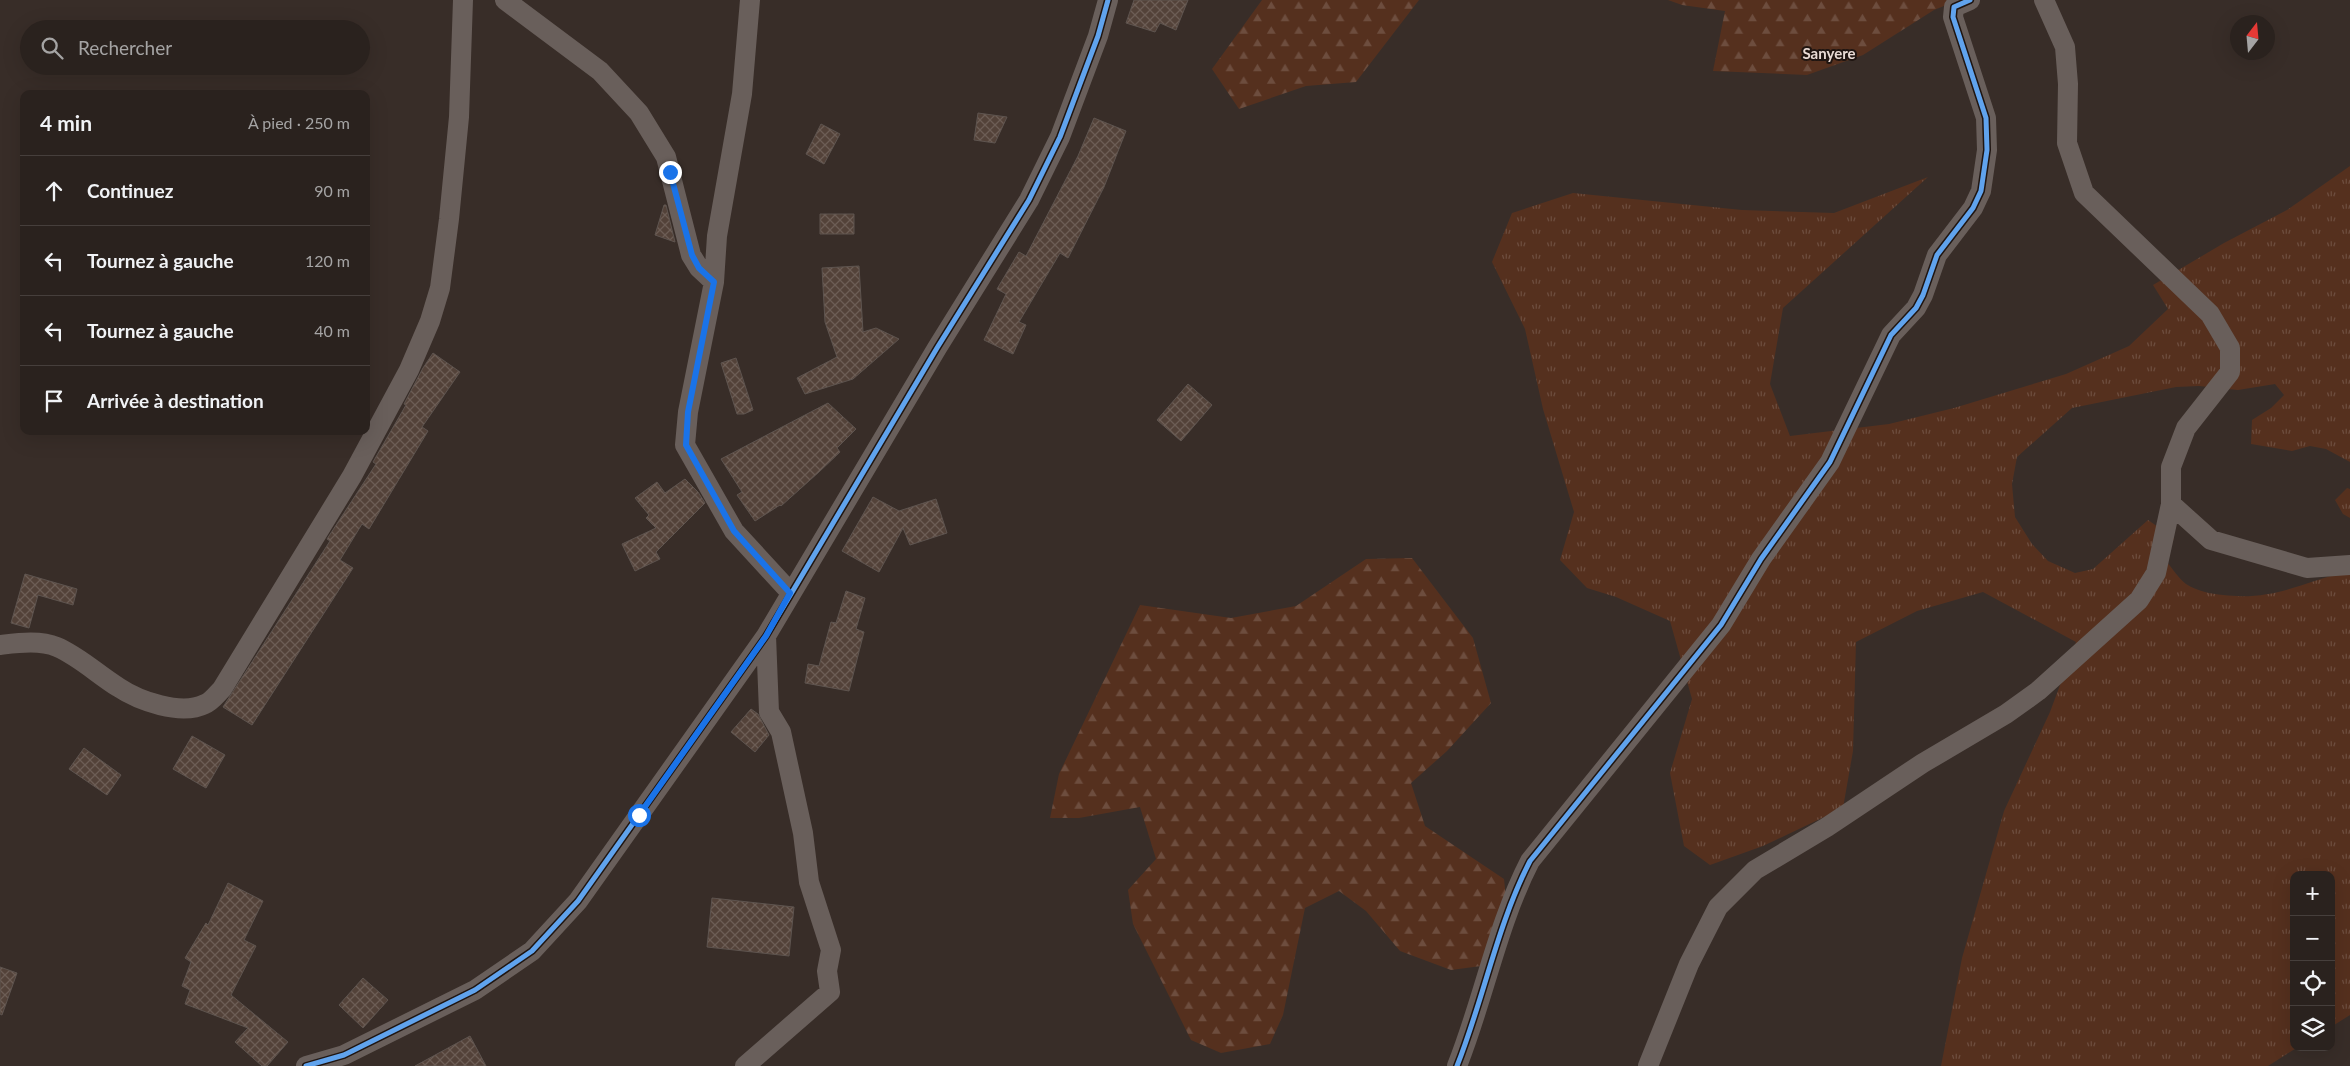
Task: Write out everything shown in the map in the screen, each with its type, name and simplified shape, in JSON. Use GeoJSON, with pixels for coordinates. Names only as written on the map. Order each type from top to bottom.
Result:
{"type":"FeatureCollection","features":[{"type":"Feature","properties":{"kind":"street"},"geometry":{"type":"LineString","coordinates":[[0,646],[25,642],[55,646],[89,665],[118,688],[154,704],[182,710],[206,704],[222,689],[352,476],[409,370],[430,322],[440,288],[449,219],[459,117],[463,0]]}},
{"type":"Feature","properties":{"kind":"street"},"geometry":{"type":"LineString","coordinates":[[505,0],[600,71],[639,113],[666,157],[692,255],[699,268],[714,282]]}},
{"type":"Feature","properties":{"kind":"street"},"geometry":{"type":"LineString","coordinates":[[750,0],[742,94],[717,236],[714,282],[688,412],[686,445],[734,531],[790,593]]}},
{"type":"Feature","properties":{"kind":"street"},"geometry":{"type":"LineString","coordinates":[[308,1065],[344,1055],[466,994],[532,951],[578,901],[766,636],[937,348],[1029,200],[1060,137],[1098,36],[1108,0]]}},
{"type":"Feature","properties":{"kind":"street"},"geometry":{"type":"LineString","coordinates":[[1457,1066],[1475,1019],[1512,897],[1530,860],[1721,625],[1761,559],[1830,462],[1891,335],[1916,308],[1929,283],[1937,254],[1977,200],[1981,191],[1987,150],[1986,118],[1967,64],[1952,11],[1954,7],[1970,0]]}},
{"type":"Feature","properties":{"kind":"street"},"geometry":{"type":"LineString","coordinates":[[1648,1066],[1689,964],[1718,907],[1755,870],[1827,827],[1923,763],[2006,714],[2038,691],[2139,600],[2156,573],[2171,504],[2171,467],[2186,428],[2230,372],[2230,348],[2210,314],[2084,193],[2067,143],[2068,84],[2065,46],[2044,0]]}},
{"type":"Feature","properties":{"kind":"street"},"geometry":{"type":"LineString","coordinates":[[2171,504],[2211,540],[2307,568],[2350,565]]}},
{"type":"Feature","properties":{"kind":"street"},"geometry":{"type":"LineString","coordinates":[[746,1066],[830,992],[827,971],[831,950],[809,882],[803,833],[782,732],[769,712],[766,636]]}},
{"type":"Feature","properties":{"kind":"green space"},"geometry":{"type":"Polygon","coordinates":[[[1262,0],[1419,0],[1356,82],[1306,86],[1239,109],[1212,69],[1262,0]]]}},
{"type":"Feature","properties":{"kind":"green space"},"geometry":{"type":"Polygon","coordinates":[[[1668,0],[1959,0],[1934,10],[1863,55],[1807,75],[1713,71],[1725,11],[1682,5],[1668,0]]]}},
{"type":"Feature","properties":{"kind":"green space"},"geometry":{"type":"Polygon","coordinates":[[[2350,166],[2350,462],[2326,449],[2310,446],[2292,451],[2251,444],[2252,420],[2271,408],[2284,395],[2275,384],[2238,390],[2199,386],[2176,387],[2072,408],[2017,457],[2012,484],[2015,517],[2032,544],[2048,561],[2075,573],[2093,569],[2148,520],[2174,538],[2166,561],[2186,584],[2204,592],[2241,596],[2273,593],[2350,571],[2350,1015],[2335,1024],[2335,871],[2290,871],[2290,1051],[2292,1051],[2268,1066],[1941,1066],[1962,958],[2004,811],[2050,712],[2076,642],[1983,592],[1917,611],[1856,642],[1853,751],[1843,808],[1763,846],[1710,865],[1684,846],[1670,773],[1692,699],[1670,621],[1616,597],[1587,588],[1560,560],[1574,512],[1543,409],[1525,329],[1492,262],[1512,213],[1573,193],[1742,210],[1834,213],[1928,177],[1783,308],[1770,384],[1790,436],[1889,424],[1954,408],[2066,374],[2129,346],[2168,309],[2153,285],[2224,243],[2287,210],[2350,166]]]}},
{"type":"Feature","properties":{"kind":"green space"},"geometry":{"type":"Polygon","coordinates":[[[2347,488],[2350,489],[2350,518],[2343,514],[2335,500],[2347,488]]]}},
{"type":"Feature","properties":{"kind":"green space"},"geometry":{"type":"Polygon","coordinates":[[[1412,558],[1473,638],[1491,703],[1447,751],[1411,783],[1425,826],[1504,879],[1510,936],[1496,964],[1451,970],[1400,951],[1366,911],[1339,891],[1305,908],[1283,1015],[1270,1044],[1221,1053],[1191,1040],[1133,924],[1128,890],[1156,859],[1140,807],[1079,818],[1050,818],[1059,774],[1140,605],[1231,618],[1296,606],[1366,559],[1412,558]]]}},
{"type":"Feature","properties":{"kind":"building"},"geometry":{"type":"Polygon","coordinates":[[[1134,0],[1188,0],[1176,30],[1160,23],[1155,32],[1126,23],[1134,0]]]}},
{"type":"Feature","properties":{"kind":"building"},"geometry":{"type":"Polygon","coordinates":[[[978,113],[1007,117],[995,143],[974,140],[978,113]]]}},
{"type":"Feature","properties":{"kind":"building"},"geometry":{"type":"Polygon","coordinates":[[[1094,118],[1126,131],[1104,187],[1068,258],[1060,253],[1019,322],[1026,325],[1013,354],[984,340],[1006,294],[997,289],[1019,252],[1026,256],[1078,156],[1094,118]]]}},
{"type":"Feature","properties":{"kind":"building"},"geometry":{"type":"Polygon","coordinates":[[[821,124],[840,134],[824,164],[806,154],[821,124]]]}},
{"type":"Feature","properties":{"kind":"building"},"geometry":{"type":"Polygon","coordinates":[[[664,205],[666,205],[675,242],[655,235],[664,205]]]}},
{"type":"Feature","properties":{"kind":"building"},"geometry":{"type":"Polygon","coordinates":[[[820,214],[854,214],[854,234],[820,234],[820,214]]]}},
{"type":"Feature","properties":{"kind":"building"},"geometry":{"type":"Polygon","coordinates":[[[859,266],[863,332],[876,328],[899,339],[853,379],[805,394],[797,378],[837,357],[825,322],[822,268],[859,266]]]}},
{"type":"Feature","properties":{"kind":"building"},"geometry":{"type":"Polygon","coordinates":[[[433,353],[460,372],[422,427],[428,431],[369,529],[362,524],[340,560],[353,568],[252,725],[223,707],[330,541],[327,539],[376,464],[373,462],[406,405],[404,404],[423,368],[433,353]]]}},
{"type":"Feature","properties":{"kind":"building"},"geometry":{"type":"Polygon","coordinates":[[[736,358],[753,410],[744,414],[737,414],[721,363],[736,358]]]}},
{"type":"Feature","properties":{"kind":"building"},"geometry":{"type":"Polygon","coordinates":[[[1188,384],[1212,405],[1181,441],[1157,420],[1188,384]]]}},
{"type":"Feature","properties":{"kind":"building"},"geometry":{"type":"Polygon","coordinates":[[[828,403],[856,429],[837,448],[840,452],[819,472],[781,506],[755,521],[737,495],[742,492],[721,459],[828,403]]]}},
{"type":"Feature","properties":{"kind":"building"},"geometry":{"type":"Polygon","coordinates":[[[685,479],[698,492],[705,503],[656,552],[660,559],[635,571],[622,544],[656,528],[646,518],[649,515],[635,498],[657,482],[665,493],[685,479]]]}},
{"type":"Feature","properties":{"kind":"building"},"geometry":{"type":"Polygon","coordinates":[[[873,497],[899,511],[936,499],[947,533],[910,545],[903,528],[879,572],[842,551],[873,497]]]}},
{"type":"Feature","properties":{"kind":"building"},"geometry":{"type":"Polygon","coordinates":[[[25,574],[77,589],[73,605],[38,595],[29,628],[11,623],[25,574]]]}},
{"type":"Feature","properties":{"kind":"building"},"geometry":{"type":"Polygon","coordinates":[[[846,591],[865,598],[856,629],[864,632],[849,691],[805,683],[808,664],[819,666],[831,622],[836,623],[846,591]]]}},
{"type":"Feature","properties":{"kind":"building"},"geometry":{"type":"Polygon","coordinates":[[[751,709],[758,714],[769,735],[755,752],[731,732],[751,709]]]}},
{"type":"Feature","properties":{"kind":"building"},"geometry":{"type":"Polygon","coordinates":[[[192,736],[225,755],[206,788],[173,769],[192,736]]]}},
{"type":"Feature","properties":{"kind":"building"},"geometry":{"type":"Polygon","coordinates":[[[84,748],[121,775],[107,795],[69,769],[84,748]]]}},
{"type":"Feature","properties":{"kind":"building"},"geometry":{"type":"Polygon","coordinates":[[[228,883],[263,901],[244,940],[256,946],[231,995],[288,1042],[267,1066],[262,1066],[235,1042],[248,1028],[185,1004],[190,990],[182,986],[191,962],[185,958],[206,923],[208,925],[228,883]]]}},
{"type":"Feature","properties":{"kind":"building"},"geometry":{"type":"Polygon","coordinates":[[[712,898],[794,907],[789,956],[707,947],[712,898]]]}},
{"type":"Feature","properties":{"kind":"building"},"geometry":{"type":"Polygon","coordinates":[[[0,967],[17,973],[2,1015],[0,1014],[0,967]]]}},
{"type":"Feature","properties":{"kind":"building"},"geometry":{"type":"Polygon","coordinates":[[[363,978],[388,1000],[363,1028],[339,1005],[363,978]]]}},
{"type":"Feature","properties":{"kind":"building"},"geometry":{"type":"Polygon","coordinates":[[[470,1036],[486,1066],[415,1066],[470,1036]]]}},
{"type":"Feature","properties":{"kind":"cycle path"},"geometry":{"type":"LineString","coordinates":[[306,1066],[344,1055],[475,990],[532,951],[578,901],[766,636],[937,348],[1029,200],[1060,137],[1098,36],[1108,0]]}},
{"type":"Feature","properties":{"kind":"cycle path"},"geometry":{"type":"LineString","coordinates":[[1457,1066],[1508,910],[1530,861],[1721,625],[1761,559],[1830,462],[1891,335],[1916,308],[1923,295],[1937,255],[1973,208],[1981,191],[1987,150],[1986,118],[1953,17],[1954,7],[1970,0]]}},
{"type":"Feature","properties":{"kind":"district","name":"Sanyere"},"geometry":{"type":"Point","coordinates":[1829,53]}},
{"type":"Feature","properties":{"kind":"route"},"geometry":{"type":"LineString","coordinates":[[639,815],[766,636],[790,593],[734,531],[686,445],[688,412],[714,282],[699,268],[692,255],[670,172]]}}]}
